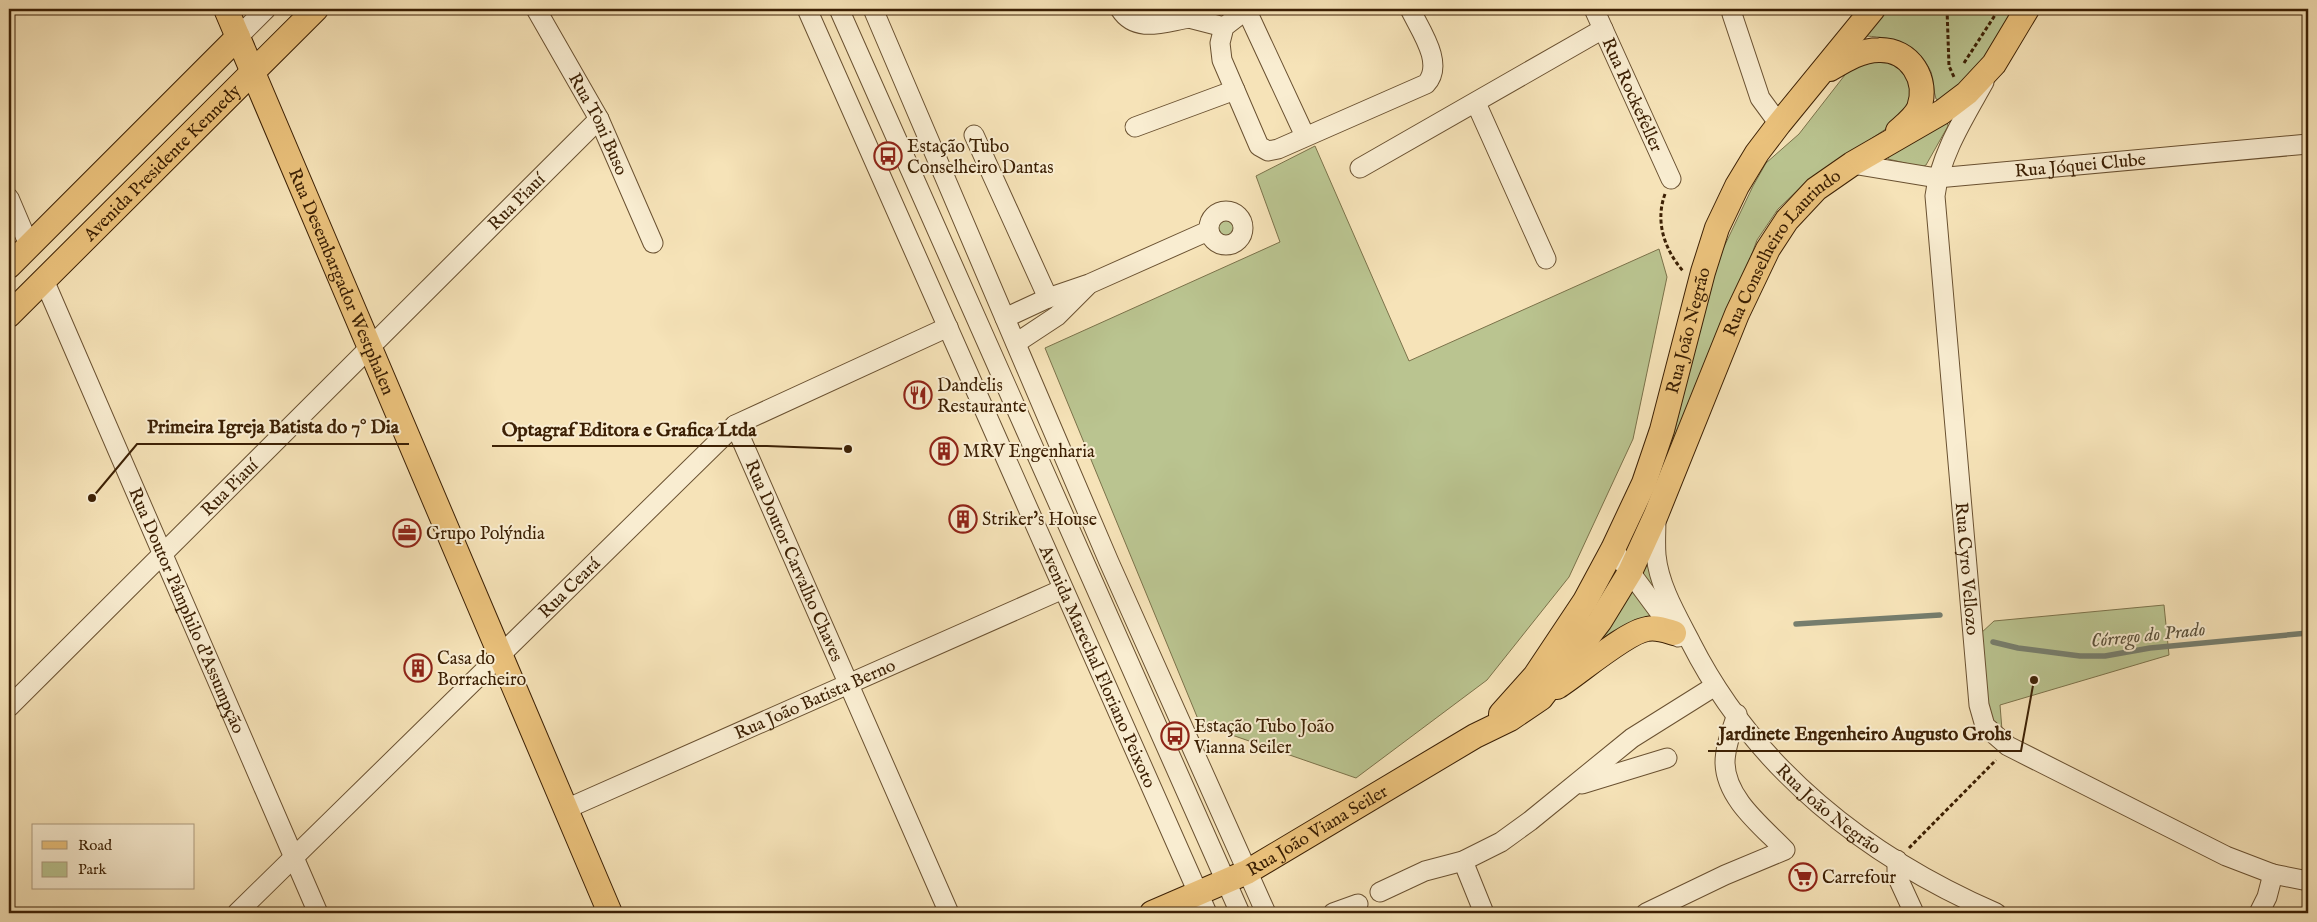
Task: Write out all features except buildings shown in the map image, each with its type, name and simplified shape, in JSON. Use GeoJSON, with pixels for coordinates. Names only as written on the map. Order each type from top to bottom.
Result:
{"type":"FeatureCollection","features":[{"type":"Feature","properties":{"kind":"main road","name":"Rua Desembargador Westphalen"},"geometry":{"type":"LineString","coordinates":[[226,9],[610,913]]}},
{"type":"Feature","properties":{"kind":"main road","name":"Avenida Presidente Kennedy"},"geometry":{"type":"LineString","coordinates":[[9,315],[316,9]]}},
{"type":"Feature","properties":{"kind":"main road","name":"Rua João Negrão"},"geometry":{"type":"LineString","coordinates":[[1613,550],[1644,483],[1662,430],[1699,288],[1717,228],[1737,186],[1757,153],[1779,124],[1873,9]]}},
{"type":"Feature","properties":{"kind":"main road","name":"Rua Conselheiro Laurindo"},"geometry":{"type":"LineString","coordinates":[[1630,572],[1656,516],[1709,380],[1768,249],[1787,220],[1816,189],[1852,164],[1942,112],[1967,93],[1994,64],[2027,9]]}},
{"type":"Feature","properties":{"kind":"main road","name":"Avenida Presidente Kennedy"},"geometry":{"type":"LineString","coordinates":[[9,266],[238,37]]}},
{"type":"Feature","properties":{"kind":"main road"},"geometry":{"type":"LineString","coordinates":[[1823,72],[1865,52],[1880,50],[1897,51],[1910,60],[1920,78],[1922,94],[1918,110],[1910,120],[1874,151]]}},
{"type":"Feature","properties":{"kind":"main road"},"geometry":{"type":"LineString","coordinates":[[94,179],[119,204]]}},
{"type":"Feature","properties":{"kind":"main road","name":"Rua João Viana Seiler"},"geometry":{"type":"LineString","coordinates":[[1475,736],[1506,709],[1535,676],[1585,601],[1613,550]]}},
{"type":"Feature","properties":{"kind":"main road","name":"Rua João Viana Seiler"},"geometry":{"type":"LineString","coordinates":[[1152,913],[1203,903],[1225,881],[1247,872],[1475,736],[1510,719],[1541,698],[1600,621],[1630,572]]}},
{"type":"Feature","properties":{"kind":"main road"},"geometry":{"type":"LineString","coordinates":[[1541,698],[1582,671],[1630,634],[1646,629],[1659,628],[1674,633]]}},
{"type":"Feature","properties":{"kind":"street","name":"Avenida Presidente Kennedy"},"geometry":{"type":"LineString","coordinates":[[238,37],[266,9]]}},
{"type":"Feature","properties":{"kind":"street","name":"Rua Toni Buso"},"geometry":{"type":"LineString","coordinates":[[536,9],[599,119],[653,243]]}},
{"type":"Feature","properties":{"kind":"street","name":"Avenida Marechal Floriano Peixoto"},"geometry":{"type":"LineString","coordinates":[[807,9],[1203,903]]}},
{"type":"Feature","properties":{"kind":"street"},"geometry":{"type":"LineString","coordinates":[[838,9],[1240,913]]}},
{"type":"Feature","properties":{"kind":"street"},"geometry":{"type":"LineString","coordinates":[[872,9],[1110,562],[1266,913]]}},
{"type":"Feature","properties":{"kind":"street"},"geometry":{"type":"LineString","coordinates":[[1120,9],[1132,22],[1144,25],[1189,18]]}},
{"type":"Feature","properties":{"kind":"street"},"geometry":{"type":"LineString","coordinates":[[1172,9],[1189,18],[1224,27]]}},
{"type":"Feature","properties":{"kind":"street"},"geometry":{"type":"LineString","coordinates":[[1305,136],[1246,9],[1224,27],[1220,43],[1222,60],[1260,146],[1268,151],[1278,149],[1426,84],[1432,77],[1434,66],[1432,55],[1410,9]]}},
{"type":"Feature","properties":{"kind":"street","name":"Rua Rockefeller"},"geometry":{"type":"LineString","coordinates":[[1594,9],[1672,179]]}},
{"type":"Feature","properties":{"kind":"street"},"geometry":{"type":"LineString","coordinates":[[1732,14],[1760,98],[1779,124]]}},
{"type":"Feature","properties":{"kind":"street"},"geometry":{"type":"LineString","coordinates":[[1360,168],[1603,29]]}},
{"type":"Feature","properties":{"kind":"street","name":"Rua Cyro Vellozo"},"geometry":{"type":"LineString","coordinates":[[1994,64],[1948,150],[1937,178],[1935,196],[1979,705],[1985,726],[2008,746],[2226,856],[2273,874],[2308,881]]}},
{"type":"Feature","properties":{"kind":"street"},"geometry":{"type":"LineString","coordinates":[[1135,126],[1235,90]]}},
{"type":"Feature","properties":{"kind":"street"},"geometry":{"type":"LineString","coordinates":[[1476,103],[1546,259]]}},
{"type":"Feature","properties":{"kind":"street","name":"Rua Piauí"},"geometry":{"type":"LineString","coordinates":[[9,707],[599,119]]}},
{"type":"Feature","properties":{"kind":"street"},"geometry":{"type":"LineString","coordinates":[[974,135],[1048,298]]}},
{"type":"Feature","properties":{"kind":"street","name":"Rua Jóquei Clube"},"geometry":{"type":"LineString","coordinates":[[1852,164],[1937,178],[2308,144]]}},
{"type":"Feature","properties":{"kind":"street"},"geometry":{"type":"LineString","coordinates":[[9,198],[29,245]]}},
{"type":"Feature","properties":{"kind":"street"},"geometry":{"type":"LineString","coordinates":[[1005,318],[1048,298],[1089,284],[1208,231]]}},
{"type":"Feature","properties":{"kind":"street","name":"Rua Doutor Pâmphilo d'Assumpção"},"geometry":{"type":"LineString","coordinates":[[44,280],[318,913]]}},
{"type":"Feature","properties":{"kind":"street"},"geometry":{"type":"LineString","coordinates":[[1016,343],[1057,316],[1089,284]]}},
{"type":"Feature","properties":{"kind":"street","name":"Rua Ceará"},"geometry":{"type":"LineString","coordinates":[[237,913],[735,426],[948,327]]}},
{"type":"Feature","properties":{"kind":"street","name":"Rua Doutor Carvalho Chaves"},"geometry":{"type":"LineString","coordinates":[[735,426],[949,913]]}},
{"type":"Feature","properties":{"kind":"street","name":"Rua João Negrão"},"geometry":{"type":"LineString","coordinates":[[1656,516],[1656,556],[1662,580],[1701,662],[1715,686],[1765,754],[1808,796],[1858,836],[1953,894],[1996,913]]}},
{"type":"Feature","properties":{"kind":"street","name":"Rua João Negrão"},"geometry":{"type":"LineString","coordinates":[[1613,550],[1674,633],[1701,662]]}},
{"type":"Feature","properties":{"kind":"street"},"geometry":{"type":"LineString","coordinates":[[1107,615],[1110,562]]}},
{"type":"Feature","properties":{"kind":"street","name":"Rua João Batista Berno"},"geometry":{"type":"LineString","coordinates":[[566,809],[1064,589]]}},
{"type":"Feature","properties":{"kind":"street"},"geometry":{"type":"LineString","coordinates":[[1380,892],[1425,871],[1463,861],[1501,842],[1574,786],[1632,738],[1715,686]]}},
{"type":"Feature","properties":{"kind":"street"},"geometry":{"type":"LineString","coordinates":[[1646,913],[1725,875],[1785,850],[1734,796],[1725,764],[1728,742],[1737,714]]}},
{"type":"Feature","properties":{"kind":"street"},"geometry":{"type":"LineString","coordinates":[[1574,786],[1666,758]]}},
{"type":"Feature","properties":{"kind":"street"},"geometry":{"type":"LineString","coordinates":[[1898,860],[1897,876],[1914,913]]}},
{"type":"Feature","properties":{"kind":"street"},"geometry":{"type":"LineString","coordinates":[[1463,861],[1484,913]]}},
{"type":"Feature","properties":{"kind":"street"},"geometry":{"type":"LineString","coordinates":[[2259,913],[2267,897],[2273,874]]}},
{"type":"Feature","properties":{"kind":"street"},"geometry":{"type":"LineString","coordinates":[[1333,913],[1358,904]]}},
{"type":"Feature","properties":{"kind":"path"},"geometry":{"type":"LineString","coordinates":[[1947,9],[1950,66],[1954,77]]}},
{"type":"Feature","properties":{"kind":"path"},"geometry":{"type":"LineString","coordinates":[[1952,84],[1954,77],[1999,9]]}},
{"type":"Feature","properties":{"kind":"path"},"geometry":{"type":"LineString","coordinates":[[1672,179],[1660,213],[1660,225],[1681,269],[1699,288]]}},
{"type":"Feature","properties":{"kind":"path"},"geometry":{"type":"LineString","coordinates":[[1898,860],[2008,746]]}},
{"type":"Feature","properties":{"kind":"green space"},"geometry":{"type":"Polygon","coordinates":[[[1886,9],[2014,9],[1973,73],[1952,94],[1941,101],[1936,99],[1931,72],[1919,54],[1896,40],[1866,36],[1886,9]]]}},
{"type":"Feature","properties":{"kind":"green space"},"geometry":{"type":"Polygon","coordinates":[[[1866,60],[1891,62],[1902,69],[1910,81],[1913,95],[1902,118],[1804,184],[1778,209],[1757,240],[1740,286],[1658,482],[1672,441],[1706,303],[1722,251],[1753,186],[1766,163],[1799,134],[1848,71],[1866,60]]]}},
{"type":"Feature","properties":{"kind":"green space"},"geometry":{"type":"Polygon","coordinates":[[[1947,121],[1948,126],[1926,165],[1922,167],[1888,159],[1888,157],[1947,121]]]}},
{"type":"Feature","properties":{"kind":"green space"},"geometry":{"type":"Polygon","coordinates":[[[1315,146],[1409,361],[1659,249],[1667,277],[1633,439],[1569,577],[1487,680],[1356,778],[1200,724],[1045,348],[1280,242],[1256,176],[1315,146]]]}},
{"type":"Feature","properties":{"kind":"green space"},"geometry":{"type":"Polygon","coordinates":[[[1226,217],[1234,220],[1237,228],[1234,236],[1226,239],[1218,236],[1215,228],[1218,220],[1226,217]]]}},
{"type":"Feature","properties":{"kind":"green space"},"geometry":{"type":"Polygon","coordinates":[[[1648,560],[1669,613],[1641,572],[1648,560]]]}},
{"type":"Feature","properties":{"kind":"green space"},"geometry":{"type":"Polygon","coordinates":[[[1635,593],[1652,618],[1577,663],[1629,594],[1635,593]]]}},
{"type":"Feature","properties":{"kind":"green space"},"geometry":{"type":"Polygon","coordinates":[[[2164,605],[2169,655],[2000,705],[2002,730],[1991,721],[1987,714],[1980,634],[1994,621],[2164,605]]]}},
{"type":"Feature","properties":{"kind":"waterway","name":"Córrego do Prado"},"geometry":{"type":"LineString","coordinates":[[1796,624],[1940,615]]}},
{"type":"Feature","properties":{"kind":"waterway","name":"Córrego do Prado"},"geometry":{"type":"LineString","coordinates":[[1993,642],[2018,648],[2080,656],[2105,656],[2150,648],[2308,633]]}},
{"type":"Feature","properties":{"kind":"place","name":"Estação Tubo Conselheiro Dantas"},"geometry":{"type":"Point","coordinates":[888,156]}},
{"type":"Feature","properties":{"kind":"place","name":"Dandelis Restaurante"},"geometry":{"type":"Point","coordinates":[918,395]}},
{"type":"Feature","properties":{"kind":"place","name":"Optagraf Editora e Grafica Ltda"},"geometry":{"type":"Point","coordinates":[848,449]}},
{"type":"Feature","properties":{"kind":"place","name":"MRV Engenharia"},"geometry":{"type":"Point","coordinates":[944,451]}},
{"type":"Feature","properties":{"kind":"place","name":"Primeira Igreja Batista do 7° Dia"},"geometry":{"type":"Point","coordinates":[92,498]}},
{"type":"Feature","properties":{"kind":"place","name":"Striker's House"},"geometry":{"type":"Point","coordinates":[963,519]}},
{"type":"Feature","properties":{"kind":"place","name":"Grupo Polýndia"},"geometry":{"type":"Point","coordinates":[407,533]}},
{"type":"Feature","properties":{"kind":"place","name":"Casa do Borracheiro"},"geometry":{"type":"Point","coordinates":[418,668]}},
{"type":"Feature","properties":{"kind":"place","name":"Jardinete Engenheiro Augusto Grohs"},"geometry":{"type":"Point","coordinates":[2034,680]}},
{"type":"Feature","properties":{"kind":"place","name":"Estação Tubo João Vianna Seiler"},"geometry":{"type":"Point","coordinates":[1175,736]}},
{"type":"Feature","properties":{"kind":"place","name":"Carrefour"},"geometry":{"type":"Point","coordinates":[1803,877]}}]}
